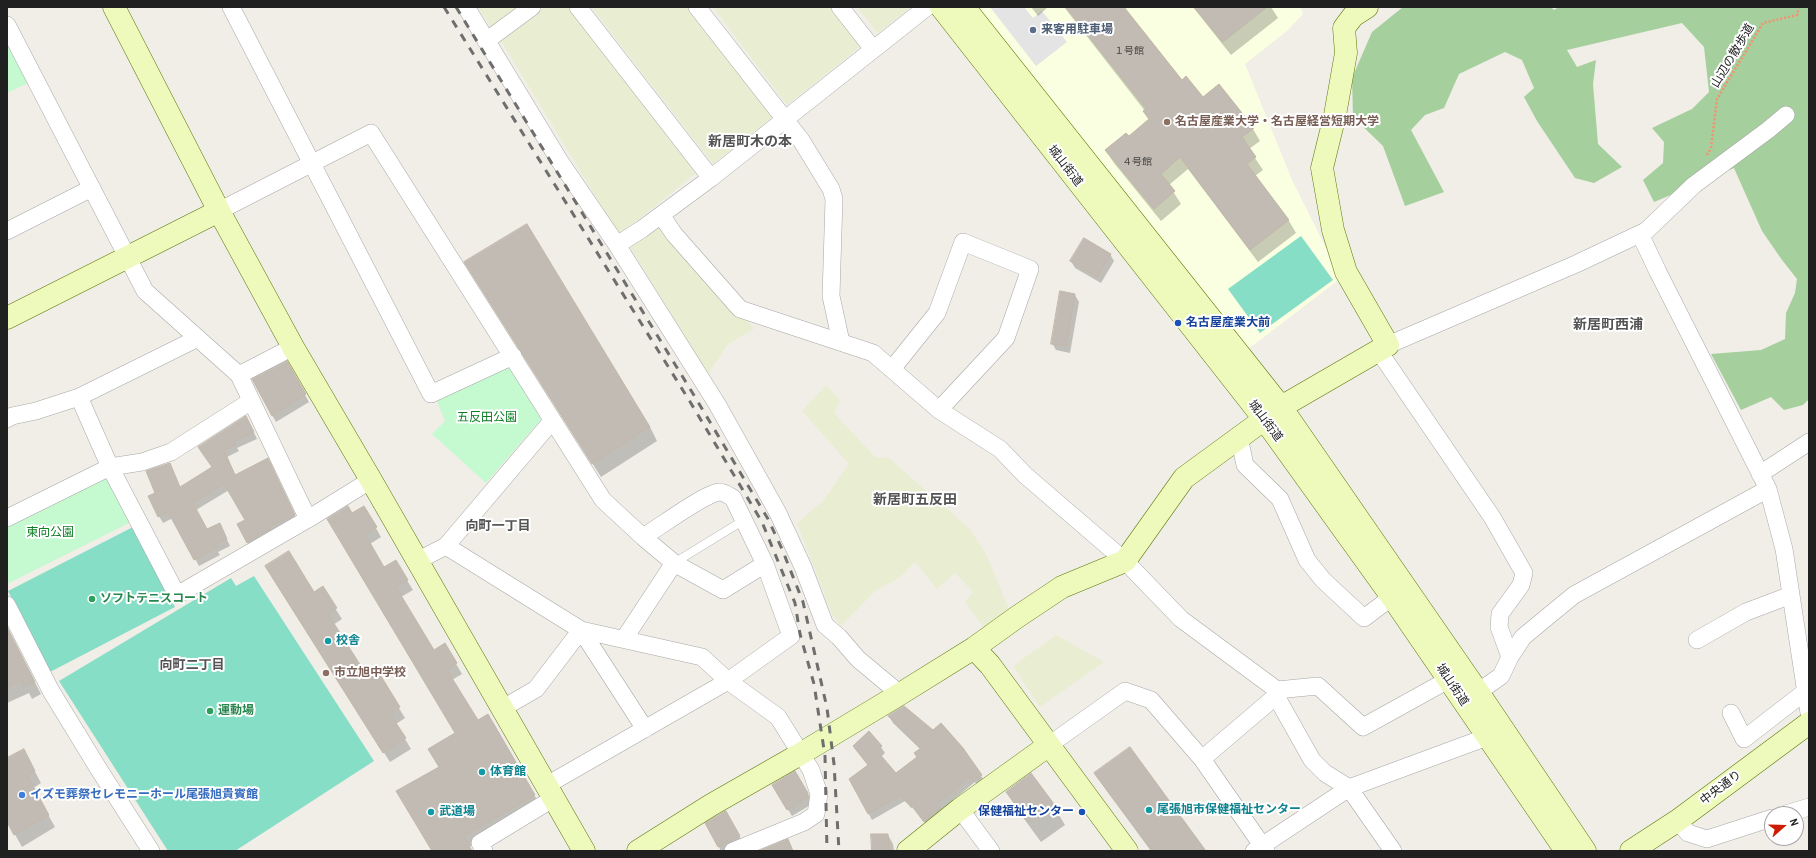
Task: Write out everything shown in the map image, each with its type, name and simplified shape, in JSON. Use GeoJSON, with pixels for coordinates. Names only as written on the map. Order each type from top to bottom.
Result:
{"type":"FeatureCollection","features":[{"type":"Feature","properties":{"kind":"street"},"geometry":{"type":"LineString","coordinates":[[114,7],[219,211],[293,347],[551,791],[584,851]]}},
{"type":"Feature","properties":{"kind":"street"},"geometry":{"type":"LineString","coordinates":[[231,7],[431,394],[513,356]]}},
{"type":"Feature","properties":{"kind":"street"},"geometry":{"type":"LineString","coordinates":[[466,7],[560,160],[617,245],[717,404],[778,512],[803,567],[825,625],[839,637],[858,659],[900,694]]}},
{"type":"Feature","properties":{"kind":"street"},"geometry":{"type":"LineString","coordinates":[[486,41],[532,7]]}},
{"type":"Feature","properties":{"kind":"street"},"geometry":{"type":"LineString","coordinates":[[578,7],[711,178]]}},
{"type":"Feature","properties":{"kind":"street"},"geometry":{"type":"LineString","coordinates":[[697,7],[801,140],[831,189],[834,199],[831,296],[841,342]]}},
{"type":"Feature","properties":{"kind":"street"},"geometry":{"type":"LineString","coordinates":[[840,7],[873,49]]}},
{"type":"Feature","properties":{"kind":"street"},"geometry":{"type":"LineString","coordinates":[[617,245],[642,229],[711,178],[927,7]]}},
{"type":"Feature","properties":{"kind":"street","name":"城山街道"},"geometry":{"type":"LineString","coordinates":[[941,7],[1272,413],[1392,598],[1566,851]]}},
{"type":"Feature","properties":{"kind":"street","name":"城山街道"},"geometry":{"type":"LineString","coordinates":[[964,7],[1272,413],[1478,692],[1585,851]]}},
{"type":"Feature","properties":{"kind":"street"},"geometry":{"type":"LineString","coordinates":[[1367,7],[1353,16],[1344,28],[1346,53],[1335,115],[1322,168],[1333,230],[1346,272],[1383,347],[1492,517],[1524,573],[1521,585],[1500,614],[1499,627],[1510,656]]}},
{"type":"Feature","properties":{"kind":"street"},"geometry":{"type":"LineString","coordinates":[[7,25],[145,291],[239,375],[308,519]]}},
{"type":"Feature","properties":{"kind":"street"},"geometry":{"type":"LineString","coordinates":[[638,851],[711,805],[802,754],[974,648],[1016,617],[1062,587],[1125,561],[1184,478],[1272,413],[1383,347],[1576,264],[1646,231],[1694,185],[1786,115]]}},
{"type":"Feature","properties":{"kind":"street"},"geometry":{"type":"LineString","coordinates":[[7,318],[312,164],[371,132],[603,500],[674,563],[723,590],[765,564]]}},
{"type":"Feature","properties":{"kind":"street"},"geometry":{"type":"LineString","coordinates":[[7,231],[92,188]]}},
{"type":"Feature","properties":{"kind":"street"},"geometry":{"type":"LineString","coordinates":[[661,215],[674,234],[740,309],[873,353],[939,410],[1000,449],[1025,475],[1125,561],[1181,619],[1277,693],[1312,760],[1325,773],[1349,788],[1393,851]]}},
{"type":"Feature","properties":{"kind":"street"},"geometry":{"type":"LineString","coordinates":[[1640,234],[1768,489],[1784,549],[1809,713]]}},
{"type":"Feature","properties":{"kind":"street"},"geometry":{"type":"LineString","coordinates":[[892,369],[937,313],[963,242],[1030,269],[1006,338],[939,410]]}},
{"type":"Feature","properties":{"kind":"street"},"geometry":{"type":"LineString","coordinates":[[9,413],[36,411],[79,396],[198,338]]}},
{"type":"Feature","properties":{"kind":"street"},"geometry":{"type":"LineString","coordinates":[[239,375],[293,347]]}},
{"type":"Feature","properties":{"kind":"street"},"geometry":{"type":"LineString","coordinates":[[79,396],[110,467],[177,595],[308,519],[371,480]]}},
{"type":"Feature","properties":{"kind":"street"},"geometry":{"type":"LineString","coordinates":[[7,518],[110,467],[142,462],[171,452],[251,400]]}},
{"type":"Feature","properties":{"kind":"street"},"geometry":{"type":"LineString","coordinates":[[417,561],[446,546],[552,421]]}},
{"type":"Feature","properties":{"kind":"street"},"geometry":{"type":"LineString","coordinates":[[1239,437],[1245,464],[1280,499],[1307,560],[1323,580],[1364,618],[1392,598]]}},
{"type":"Feature","properties":{"kind":"street"},"geometry":{"type":"LineString","coordinates":[[1760,474],[1809,442]]}},
{"type":"Feature","properties":{"kind":"street"},"geometry":{"type":"LineString","coordinates":[[1478,692],[1501,676],[1510,656],[1523,637],[1574,595],[1768,489]]}},
{"type":"Feature","properties":{"kind":"street"},"geometry":{"type":"LineString","coordinates":[[484,851],[480,843],[551,791],[645,728],[728,680],[790,636],[765,564],[732,498],[720,492],[707,496],[643,537]]}},
{"type":"Feature","properties":{"kind":"street"},"geometry":{"type":"LineString","coordinates":[[446,546],[581,630],[702,657],[728,680],[778,717],[811,770],[819,794],[816,814],[804,822],[732,851]]}},
{"type":"Feature","properties":{"kind":"street"},"geometry":{"type":"LineString","coordinates":[[624,639],[674,563]]}},
{"type":"Feature","properties":{"kind":"street"},"geometry":{"type":"LineString","coordinates":[[1697,640],[1746,612],[1791,595]]}},
{"type":"Feature","properties":{"kind":"street"},"geometry":{"type":"LineString","coordinates":[[7,605],[51,691],[151,851]]}},
{"type":"Feature","properties":{"kind":"street"},"geometry":{"type":"LineString","coordinates":[[503,708],[536,689],[581,630]]}},
{"type":"Feature","properties":{"kind":"street"},"geometry":{"type":"LineString","coordinates":[[581,630],[645,728]]}},
{"type":"Feature","properties":{"kind":"street"},"geometry":{"type":"LineString","coordinates":[[974,648],[990,665],[1127,851]]}},
{"type":"Feature","properties":{"kind":"street"},"geometry":{"type":"LineString","coordinates":[[1202,759],[1277,693],[1318,686],[1363,727],[1448,680]]}},
{"type":"Feature","properties":{"kind":"street"},"geometry":{"type":"LineString","coordinates":[[908,851],[960,809],[1125,691],[1151,700],[1202,759],[1261,849],[1349,788],[1487,737]]}},
{"type":"Feature","properties":{"kind":"street"},"geometry":{"type":"LineString","coordinates":[[1731,713],[1744,739],[1806,691]]}},
{"type":"Feature","properties":{"kind":"street","name":"中央通り"},"geometry":{"type":"LineString","coordinates":[[1631,851],[1677,821],[1809,723]]}},
{"type":"Feature","properties":{"kind":"street"},"geometry":{"type":"LineString","coordinates":[[960,809],[991,851]]}},
{"type":"Feature","properties":{"kind":"street"},"geometry":{"type":"LineString","coordinates":[[1677,821],[1688,833],[1707,839],[1764,821]]}},
{"type":"Feature","properties":{"kind":"lane"},"geometry":{"type":"LineString","coordinates":[[674,563],[744,520]]}},
{"type":"Feature","properties":{"kind":"path","name":"山辺の散歩道"},"geometry":{"type":"LineString","coordinates":[[1705,160],[1711,148],[1717,100],[1763,23],[1797,15],[1799,7]]}},
{"type":"Feature","properties":{"kind":"shaded area"},"geometry":{"type":"Polygon","coordinates":[[[478,7],[517,7],[491,28],[478,7]]]}},
{"type":"Feature","properties":{"kind":"shaded area"},"geometry":{"type":"Polygon","coordinates":[[[544,7],[568,7],[696,173],[619,235],[500,39],[544,7]]]}},
{"type":"Feature","properties":{"kind":"shaded area"},"geometry":{"type":"Polygon","coordinates":[[[591,7],[691,7],[774,116],[713,164],[591,7]]]}},
{"type":"Feature","properties":{"kind":"shaded area"},"geometry":{"type":"Polygon","coordinates":[[[713,7],[830,7],[861,46],[787,105],[713,7]]]}},
{"type":"Feature","properties":{"kind":"shaded area"},"geometry":{"type":"Polygon","coordinates":[[[857,7],[911,7],[878,33],[857,7]]]}},
{"type":"Feature","properties":{"kind":"shaded area","name":"名古屋産業大学・名古屋経営短期大学"},"geometry":{"type":"Polygon","coordinates":[[[978,7],[1300,7],[1303,14],[1287,31],[1245,64],[1292,180],[1341,278],[1243,353],[978,7]]]}},
{"type":"Feature","properties":{"kind":"shaded area","name":"来客用駐車場"},"geometry":{"type":"Polygon","coordinates":[[[990,7],[1024,7],[1033,18],[1042,11],[1067,42],[1036,66],[990,7]]]}},
{"type":"Feature","properties":{"kind":"shaded area"},"geometry":{"type":"Polygon","coordinates":[[[659,225],[738,317],[748,321],[754,329],[728,344],[708,374],[630,247],[659,225]]]}},
{"type":"Feature","properties":{"kind":"shaded area"},"geometry":{"type":"Polygon","coordinates":[[[826,385],[840,400],[834,413],[875,457],[889,458],[970,529],[987,556],[1011,614],[986,630],[965,602],[973,592],[955,573],[937,589],[915,562],[899,578],[875,591],[841,626],[832,614],[797,523],[823,501],[849,464],[802,411],[826,385]]]}},
{"type":"Feature","properties":{"kind":"shaded area"},"geometry":{"type":"Polygon","coordinates":[[[1056,635],[1104,662],[1040,707],[1013,666],[1056,635]]]}},
{"type":"Feature","properties":{"kind":"green space"},"geometry":{"type":"Polygon","coordinates":[[[1403,7],[1551,7],[1554,10],[1559,7],[1809,7],[1809,399],[1803,405],[1784,410],[1771,397],[1741,410],[1711,354],[1761,350],[1785,339],[1786,313],[1795,293],[1797,279],[1762,231],[1734,168],[1654,202],[1643,180],[1663,163],[1664,142],[1652,128],[1692,109],[1709,92],[1704,47],[1682,23],[1567,50],[1577,67],[1596,60],[1593,84],[1598,144],[1622,167],[1594,183],[1575,178],[1537,121],[1524,97],[1534,88],[1522,60],[1505,52],[1459,74],[1444,108],[1425,115],[1411,130],[1444,192],[1405,206],[1383,146],[1353,117],[1352,78],[1372,32],[1403,7]]]}},
{"type":"Feature","properties":{"kind":"green space"},"geometry":{"type":"Polygon","coordinates":[[[7,37],[30,82],[7,93],[7,37]]]}},
{"type":"Feature","properties":{"kind":"green space"},"geometry":{"type":"Polygon","coordinates":[[[1301,236],[1333,280],[1260,333],[1228,289],[1301,236]]]}},
{"type":"Feature","properties":{"kind":"green space","name":"五反田公園"},"geometry":{"type":"Polygon","coordinates":[[[508,360],[543,417],[486,483],[432,434],[445,421],[435,397],[508,360]]]}},
{"type":"Feature","properties":{"kind":"green space","name":"東向公園"},"geometry":{"type":"Polygon","coordinates":[[[108,475],[131,522],[7,584],[7,525],[108,475]]]}},
{"type":"Feature","properties":{"kind":"green space","name":"ソフトテニスコート"},"geometry":{"type":"Polygon","coordinates":[[[133,527],[175,607],[50,672],[8,591],[133,527]]]}},
{"type":"Feature","properties":{"kind":"green space","name":"運動場"},"geometry":{"type":"Polygon","coordinates":[[[254,576],[374,761],[235,851],[168,851],[59,681],[231,578],[236,586],[254,576]]]}},
{"type":"Feature","properties":{"kind":"building"},"geometry":{"type":"Polygon","coordinates":[[[1066,7],[1124,7],[1182,80],[1186,76],[1203,97],[1219,84],[1254,128],[1242,137],[1256,157],[1247,164],[1289,220],[1250,250],[1180,157],[1161,174],[1175,191],[1154,209],[1105,150],[1126,133],[1129,136],[1149,119],[1143,111],[1146,109],[1066,7]]]}},
{"type":"Feature","properties":{"kind":"building"},"geometry":{"type":"Polygon","coordinates":[[[1194,7],[1267,7],[1223,42],[1194,7]]]}},
{"type":"Feature","properties":{"kind":"building"},"geometry":{"type":"Polygon","coordinates":[[[527,224],[650,427],[592,464],[464,262],[527,224]]]}},
{"type":"Feature","properties":{"kind":"building"},"geometry":{"type":"Polygon","coordinates":[[[1084,238],[1111,254],[1097,277],[1070,261],[1084,238]]]}},
{"type":"Feature","properties":{"kind":"building"},"geometry":{"type":"Polygon","coordinates":[[[1060,291],[1075,294],[1066,346],[1051,344],[1060,291]]]}},
{"type":"Feature","properties":{"kind":"building"},"geometry":{"type":"Polygon","coordinates":[[[287,361],[306,394],[272,416],[252,379],[287,361]]]}},
{"type":"Feature","properties":{"kind":"building"},"geometry":{"type":"Polygon","coordinates":[[[246,416],[254,432],[234,441],[236,444],[224,450],[235,475],[268,458],[295,515],[269,527],[270,529],[247,543],[237,524],[245,520],[224,484],[193,503],[207,529],[220,523],[227,539],[215,544],[217,547],[194,560],[168,512],[158,517],[148,496],[155,493],[146,471],[170,463],[180,487],[212,467],[198,447],[246,416]]]}},
{"type":"Feature","properties":{"kind":"building"},"geometry":{"type":"Polygon","coordinates":[[[348,506],[352,513],[364,506],[377,527],[365,534],[384,567],[396,560],[408,580],[396,587],[434,650],[445,643],[457,663],[447,670],[478,720],[488,714],[535,795],[464,836],[472,851],[432,851],[396,791],[439,767],[428,749],[455,733],[327,519],[348,506]]]}},
{"type":"Feature","properties":{"kind":"building","name":"校舎"},"geometry":{"type":"Polygon","coordinates":[[[289,551],[314,592],[323,586],[337,608],[328,614],[366,674],[376,668],[400,707],[390,714],[406,738],[383,753],[265,566],[289,551]]]}},
{"type":"Feature","properties":{"kind":"building"},"geometry":{"type":"Polygon","coordinates":[[[7,627],[35,682],[24,687],[21,681],[7,688],[7,627]]]}},
{"type":"Feature","properties":{"kind":"building"},"geometry":{"type":"Polygon","coordinates":[[[904,706],[933,730],[941,723],[963,748],[982,775],[973,781],[970,777],[937,804],[941,808],[924,822],[908,801],[906,802],[901,795],[868,814],[849,779],[868,765],[853,746],[869,731],[882,746],[877,751],[896,773],[917,757],[914,753],[921,748],[888,716],[904,706]]]}},
{"type":"Feature","properties":{"kind":"building","name":"尾張旭市保健福祉センター"},"geometry":{"type":"Polygon","coordinates":[[[1130,747],[1206,851],[1152,851],[1094,773],[1130,747]]]}},
{"type":"Feature","properties":{"kind":"building","name":"イズモ葬祭セレモニーホール尾張旭貴賓館"},"geometry":{"type":"Polygon","coordinates":[[[24,749],[35,771],[27,775],[49,815],[14,835],[7,822],[7,758],[24,749]]]}},
{"type":"Feature","properties":{"kind":"building"},"geometry":{"type":"Polygon","coordinates":[[[795,771],[808,793],[808,797],[787,810],[772,785],[795,771]]]}},
{"type":"Feature","properties":{"kind":"building"},"geometry":{"type":"Polygon","coordinates":[[[1031,773],[1054,804],[1029,823],[1006,792],[1031,773]]]}},
{"type":"Feature","properties":{"kind":"building"},"geometry":{"type":"Polygon","coordinates":[[[726,811],[740,836],[718,847],[705,823],[726,811]]]}},
{"type":"Feature","properties":{"kind":"building"},"geometry":{"type":"Polygon","coordinates":[[[871,834],[888,834],[889,851],[872,851],[871,834]]]}},
{"type":"Feature","properties":{"kind":"building"},"geometry":{"type":"Polygon","coordinates":[[[788,839],[793,851],[759,851],[788,839]]]}},
{"type":"Feature","properties":{"kind":"railway"},"geometry":{"type":"LineString","coordinates":[[444,7],[689,400],[762,522],[795,603],[800,634],[814,684],[825,756],[827,851]]}},
{"type":"Feature","properties":{"kind":"railway"},"geometry":{"type":"LineString","coordinates":[[456,7],[695,397],[768,519],[782,549],[803,602],[827,708],[834,764],[839,851]]}},
{"type":"Feature","properties":{"kind":"place","name":"来客用駐車場"},"geometry":{"type":"Point","coordinates":[1033,30]}},
{"type":"Feature","properties":{"kind":"place","name":"名古屋産業大学・名古屋経営短期大学"},"geometry":{"type":"Point","coordinates":[1167,122]}},
{"type":"Feature","properties":{"kind":"place","name":"名古屋産業大前"},"geometry":{"type":"Point","coordinates":[1178,323]}},
{"type":"Feature","properties":{"kind":"place","name":"ソフトテニスコート"},"geometry":{"type":"Point","coordinates":[92,599]}},
{"type":"Feature","properties":{"kind":"place","name":"校舎"},"geometry":{"type":"Point","coordinates":[328,641]}},
{"type":"Feature","properties":{"kind":"place","name":"市立旭中学校"},"geometry":{"type":"Point","coordinates":[326,673]}},
{"type":"Feature","properties":{"kind":"place","name":"運動場"},"geometry":{"type":"Point","coordinates":[210,711]}},
{"type":"Feature","properties":{"kind":"place","name":"体育館"},"geometry":{"type":"Point","coordinates":[482,772]}},
{"type":"Feature","properties":{"kind":"place","name":"イズモ葬祭セレモニーホール尾張旭貴賓館"},"geometry":{"type":"Point","coordinates":[22,795]}},
{"type":"Feature","properties":{"kind":"place","name":"尾張旭市保健福祉センター"},"geometry":{"type":"Point","coordinates":[1149,810]}},
{"type":"Feature","properties":{"kind":"place","name":"武道場"},"geometry":{"type":"Point","coordinates":[431,812]}},
{"type":"Feature","properties":{"kind":"place","name":"保健福祉センター"},"geometry":{"type":"Point","coordinates":[1082,812]}},
{"type":"Feature","properties":{"kind":"district","name":"新居町木の本"},"geometry":{"type":"Point","coordinates":[750,142]}},
{"type":"Feature","properties":{"kind":"district","name":"新居町西浦"},"geometry":{"type":"Point","coordinates":[1608,325]}},
{"type":"Feature","properties":{"kind":"district","name":"新居町五反田"},"geometry":{"type":"Point","coordinates":[915,500]}},
{"type":"Feature","properties":{"kind":"district","name":"向町一丁目"},"geometry":{"type":"Point","coordinates":[498,527]}},
{"type":"Feature","properties":{"kind":"district","name":"向町二丁目"},"geometry":{"type":"Point","coordinates":[192,666]}}]}
